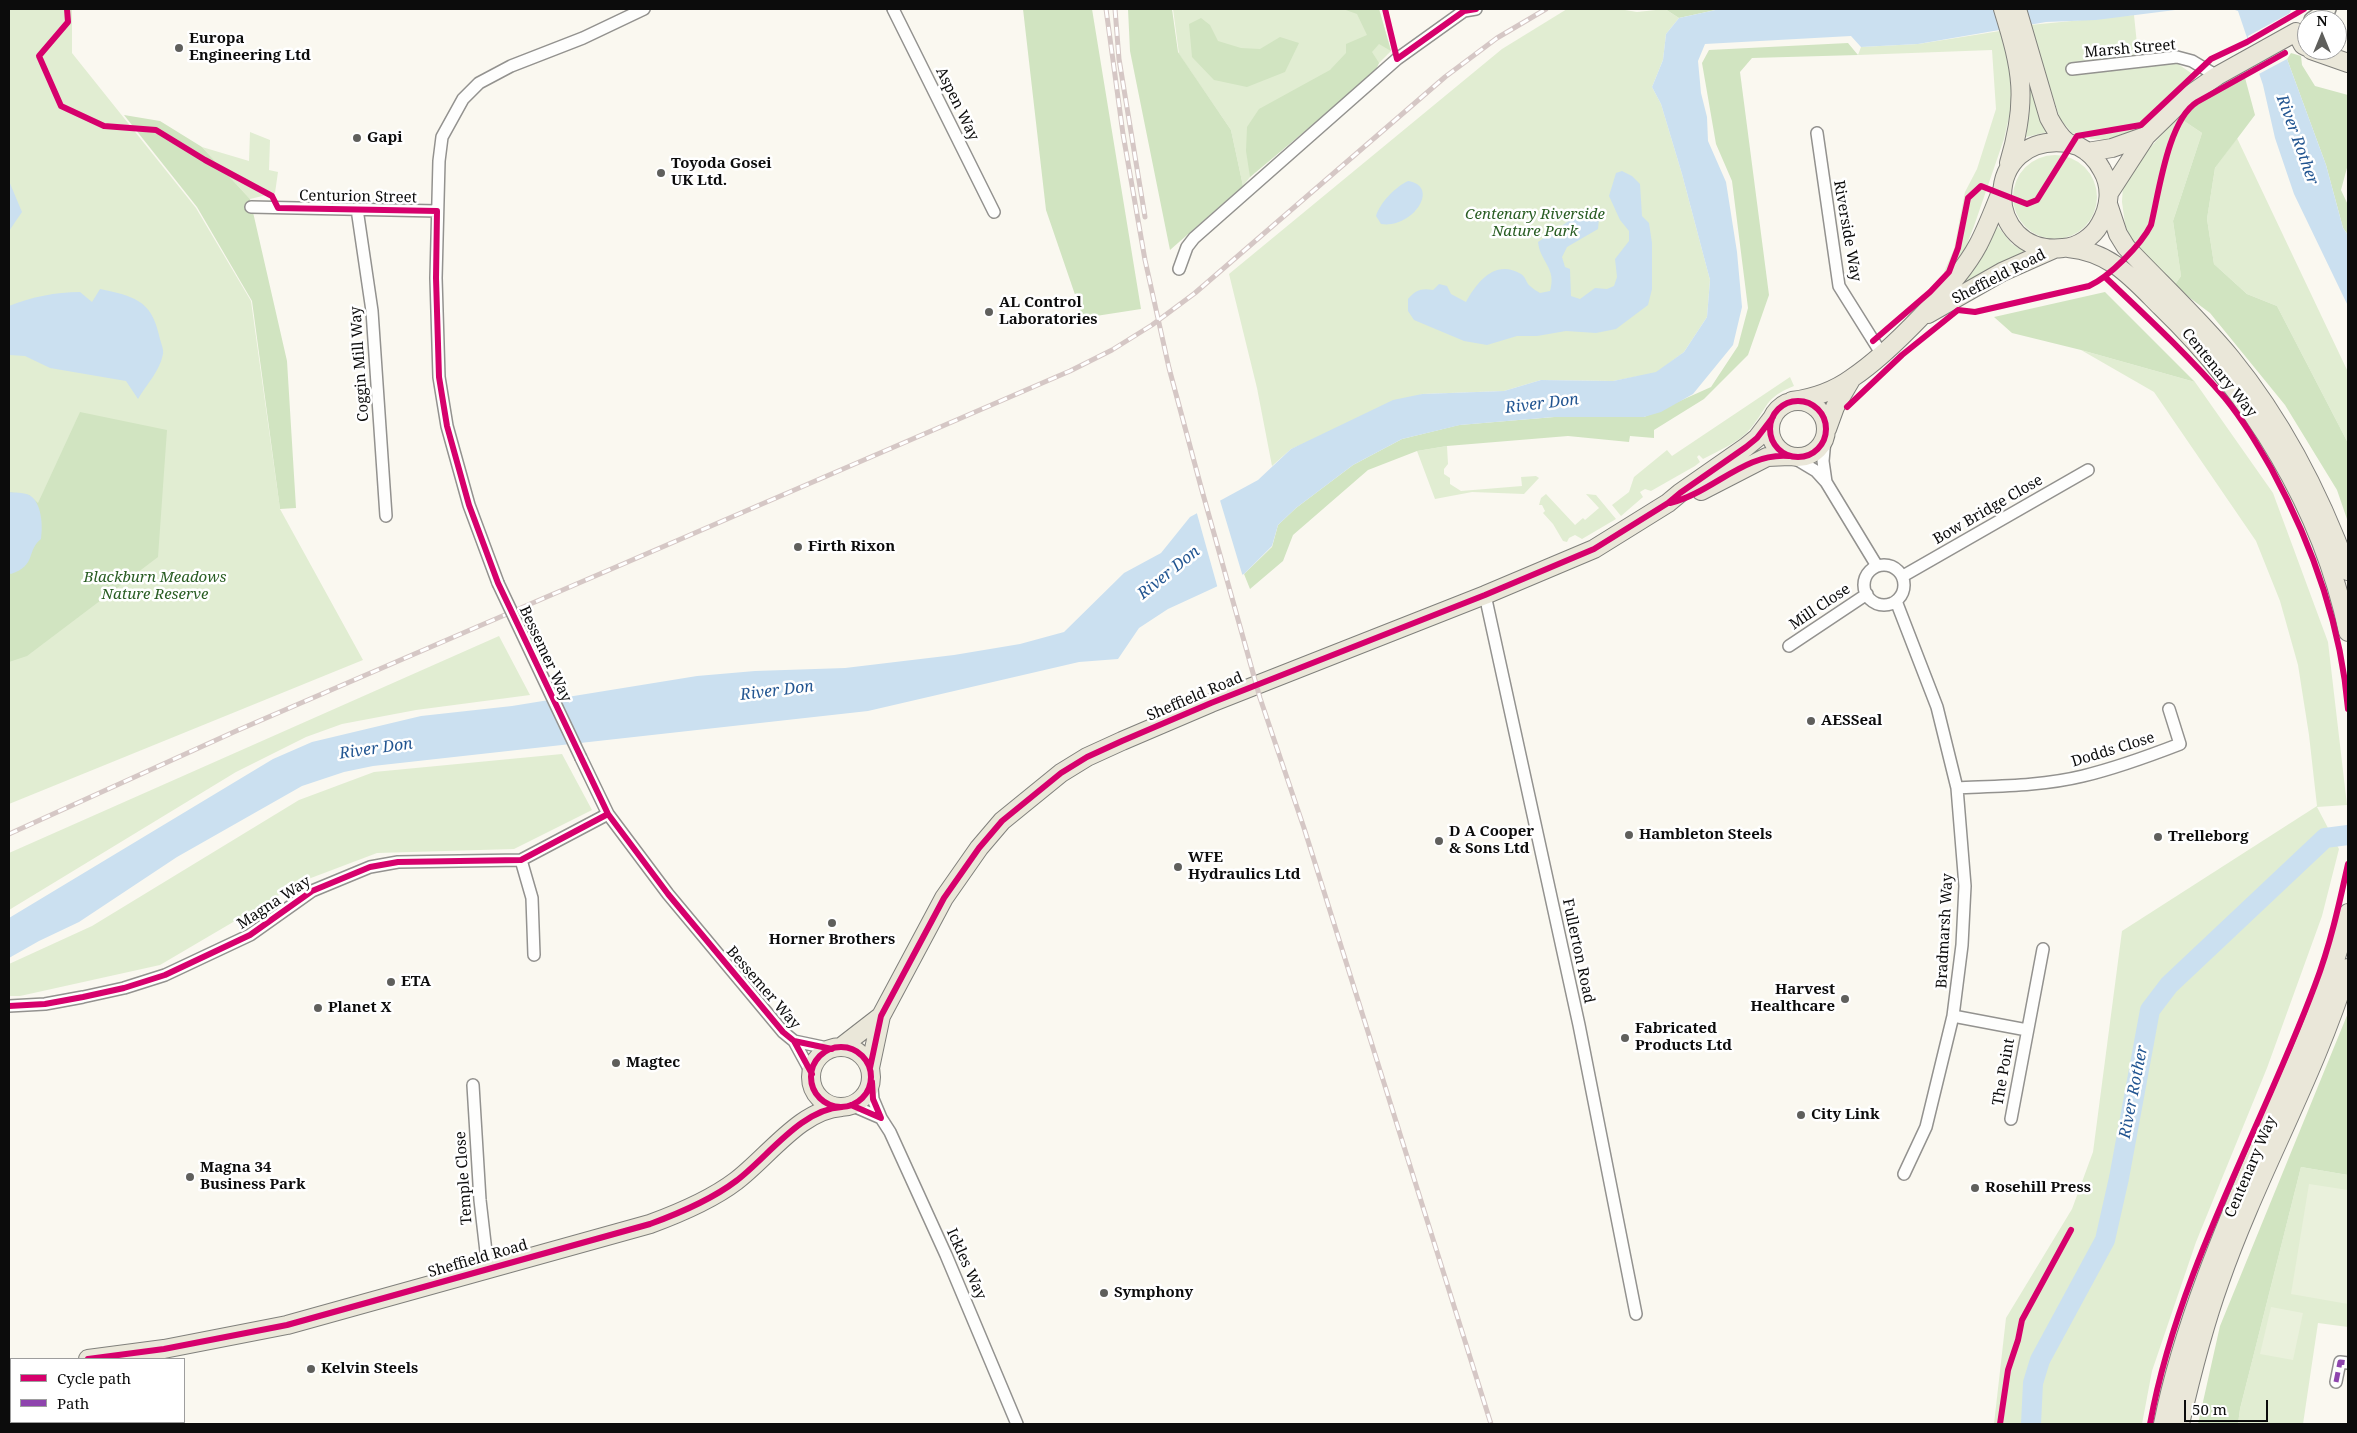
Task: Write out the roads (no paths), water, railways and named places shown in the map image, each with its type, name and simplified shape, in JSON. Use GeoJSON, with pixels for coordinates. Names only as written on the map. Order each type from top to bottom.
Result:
{"type":"FeatureCollection","features":[{"type":"Feature","properties":{"kind":"main road"},"geometry":{"type":"LineString","coordinates":[[2003,9],[2019,40],[2049,118],[2059,134],[2068,143],[2087,152],[2102,170],[2109,199]]}},
{"type":"Feature","properties":{"kind":"main road"},"geometry":{"type":"LineString","coordinates":[[2017,9],[2021,110],[2017,137],[2001,191],[2005,216],[2015,231],[2030,243],[2061,248],[2080,243],[2098,227],[2109,199],[2146,136],[2184,99],[2217,76],[2297,32]]}},
{"type":"Feature","properties":{"kind":"main road"},"geometry":{"type":"LineString","coordinates":[[2087,152],[2112,148],[2146,136]]}},
{"type":"Feature","properties":{"kind":"main road"},"geometry":{"type":"LineString","coordinates":[[2007,171],[2018,156],[2033,146],[2050,142],[2068,143]]}},
{"type":"Feature","properties":{"kind":"main road","name":"Sheffield Road"},"geometry":{"type":"LineString","coordinates":[[1792,401],[1816,397],[1852,378],[1917,320],[1966,265],[1979,244],[2001,191]]}},
{"type":"Feature","properties":{"kind":"main road","name":"Centenary Way"},"geometry":{"type":"LineString","coordinates":[[2109,199],[2118,234],[2126,247],[2229,357],[2274,417],[2319,496],[2348,571]]}},
{"type":"Feature","properties":{"kind":"main road","name":"Sheffield Road"},"geometry":{"type":"LineString","coordinates":[[1917,320],[2002,272],[2061,248]]}},
{"type":"Feature","properties":{"kind":"main road","name":"Centenary Way"},"geometry":{"type":"LineString","coordinates":[[2061,248],[2087,250],[2112,262],[2136,282],[2205,352],[2258,421],[2281,458],[2308,510],[2338,588],[2348,632]]}},
{"type":"Feature","properties":{"kind":"main road","name":"Sheffield Road"},"geometry":{"type":"LineString","coordinates":[[1826,434],[1835,407],[1852,378]]}},
{"type":"Feature","properties":{"kind":"main road"},"geometry":{"type":"LineString","coordinates":[[1792,401],[1802,401],[1816,407],[1822,414],[1826,434],[1813,453],[1804,457],[1791,456],[1782,452],[1773,442],[1770,432],[1772,417],[1782,405],[1792,401]]}},
{"type":"Feature","properties":{"kind":"main road","name":"Sheffield Road"},"geometry":{"type":"LineString","coordinates":[[871,1073],[881,1016],[944,898],[979,848],[1002,821],[1061,773],[1113,745],[1211,703],[1484,595],[1594,549],[1668,503],[1746,447],[1758,438],[1772,417]]}},
{"type":"Feature","properties":{"kind":"main road","name":"Sheffield Road"},"geometry":{"type":"LineString","coordinates":[[1668,503],[1685,499],[1739,469],[1766,457],[1791,456]]}},
{"type":"Feature","properties":{"kind":"main road","name":"Centenary Way"},"geometry":{"type":"LineString","coordinates":[[2163,1424],[2175,1372],[2220,1238],[2306,1041],[2335,960],[2348,913]]}},
{"type":"Feature","properties":{"kind":"main road","name":"Centenary Way"},"geometry":{"type":"LineString","coordinates":[[2180,1424],[2192,1373],[2220,1281],[2309,1072],[2341,993],[2348,968]]}},
{"type":"Feature","properties":{"kind":"main road","name":"Sheffield Road"},"geometry":{"type":"LineString","coordinates":[[836,1048],[881,1016]]}},
{"type":"Feature","properties":{"kind":"main road"},"geometry":{"type":"LineString","coordinates":[[800,1124],[812,1076],[819,1057],[836,1048],[858,1052],[866,1060],[871,1073],[867,1093],[847,1106],[823,1101],[815,1092],[812,1076]]}},
{"type":"Feature","properties":{"kind":"main road","name":"Sheffield Road"},"geometry":{"type":"LineString","coordinates":[[100,1358],[164,1349],[287,1324],[650,1224],[679,1214],[735,1182],[800,1124],[821,1111],[847,1106]]}},
{"type":"Feature","properties":{"kind":"street","name":"Bessemer Way"},"geometry":{"type":"LineString","coordinates":[[644,9],[583,38],[511,66],[479,83],[463,99],[442,137],[439,161],[436,278],[439,377],[447,426],[469,505],[498,583],[608,814],[719,957],[783,1032],[794,1041],[812,1076]]}},
{"type":"Feature","properties":{"kind":"street","name":"Aspen Way"},"geometry":{"type":"LineString","coordinates":[[893,9],[994,212]]}},
{"type":"Feature","properties":{"kind":"street"},"geometry":{"type":"LineString","coordinates":[[1179,269],[1187,247],[1194,238],[1251,186],[1397,59],[1464,11],[1476,9]]}},
{"type":"Feature","properties":{"kind":"street","name":"Marsh Street"},"geometry":{"type":"LineString","coordinates":[[2072,69],[2177,57],[2192,61],[2217,76]]}},
{"type":"Feature","properties":{"kind":"street","name":"Riverside Way"},"geometry":{"type":"LineString","coordinates":[[1817,134],[1839,286],[1881,353]]}},
{"type":"Feature","properties":{"kind":"street","name":"Centurion Street"},"geometry":{"type":"LineString","coordinates":[[251,207],[437,211]]}},
{"type":"Feature","properties":{"kind":"street","name":"Coggin Mill Way"},"geometry":{"type":"LineString","coordinates":[[357,209],[372,311],[386,516]]}},
{"type":"Feature","properties":{"kind":"street"},"geometry":{"type":"LineString","coordinates":[[1826,434],[1823,461],[1826,482]]}},
{"type":"Feature","properties":{"kind":"street"},"geometry":{"type":"LineString","coordinates":[[1791,456],[1816,471],[1826,482],[1877,566]]}},
{"type":"Feature","properties":{"kind":"street","name":"Bow Bridge Close"},"geometry":{"type":"LineString","coordinates":[[1903,576],[2088,470]]}},
{"type":"Feature","properties":{"kind":"street"},"geometry":{"type":"LineString","coordinates":[[1888,565],[1895,568],[1903,576],[1904,588],[1896,601],[1885,605],[1875,603],[1867,594],[1865,579],[1868,572],[1877,566],[1888,565]]}},
{"type":"Feature","properties":{"kind":"street","name":"Mill Close"},"geometry":{"type":"LineString","coordinates":[[1789,646],[1867,594]]}},
{"type":"Feature","properties":{"kind":"street","name":"Fullerton Road"},"geometry":{"type":"LineString","coordinates":[[1484,595],[1579,1024],[1636,1314]]}},
{"type":"Feature","properties":{"kind":"street","name":"Bradmarsh Way"},"geometry":{"type":"LineString","coordinates":[[1896,601],[1937,707],[1957,788],[1965,886],[1962,945],[1953,1016],[1926,1127],[1904,1174]]}},
{"type":"Feature","properties":{"kind":"street","name":"Dodds Close"},"geometry":{"type":"LineString","coordinates":[[1957,788],[2019,785],[2082,777],[2158,753],[2180,744],[2169,709]]}},
{"type":"Feature","properties":{"kind":"street","name":"Magna Way"},"geometry":{"type":"LineString","coordinates":[[9,1006],[45,1004],[83,997],[124,988],[165,975],[250,935],[312,891],[370,867],[398,862],[521,860],[608,814]]}},
{"type":"Feature","properties":{"kind":"street"},"geometry":{"type":"LineString","coordinates":[[521,860],[532,898],[534,955]]}},
{"type":"Feature","properties":{"kind":"street","name":"The Point"},"geometry":{"type":"LineString","coordinates":[[2011,1119],[2043,949]]}},
{"type":"Feature","properties":{"kind":"street","name":"The Point"},"geometry":{"type":"LineString","coordinates":[[1953,1016],[2027,1030]]}},
{"type":"Feature","properties":{"kind":"street","name":"Bessemer Way"},"geometry":{"type":"LineString","coordinates":[[794,1041],[836,1048]]}},
{"type":"Feature","properties":{"kind":"street","name":"Ickles Way"},"geometry":{"type":"LineString","coordinates":[[871,1073],[873,1099],[880,1118],[890,1132],[946,1255],[1018,1424]]}},
{"type":"Feature","properties":{"kind":"street","name":"Temple Close"},"geometry":{"type":"LineString","coordinates":[[473,1085],[480,1200],[488,1269]]}},
{"type":"Feature","properties":{"kind":"street"},"geometry":{"type":"LineString","coordinates":[[847,1106],[880,1118]]}},
{"type":"Feature","properties":{"kind":"street"},"geometry":{"type":"LineString","coordinates":[[2336,1382],[2340,1362],[2348,1364]]}},
{"type":"Feature","properties":{"kind":"water","name":"River Don"},"geometry":{"type":"Polygon","coordinates":[[[1720,9],[2183,9],[2096,20],[2046,22],[1918,44],[1861,47],[1851,36],[1705,44],[1698,61],[1701,93],[1707,117],[1708,141],[1726,182],[1737,252],[1742,307],[1733,345],[1693,394],[1661,412],[1644,417],[1554,417],[1460,425],[1402,439],[1353,465],[1296,508],[1278,525],[1272,546],[1244,574],[1168,609],[1139,628],[1118,659],[1079,662],[868,711],[373,766],[344,772],[302,786],[177,857],[79,922],[9,958],[9,918],[273,759],[312,742],[421,716],[512,706],[697,676],[755,671],[845,668],[954,655],[1020,644],[1064,632],[1124,573],[1161,553],[1190,517],[1258,480],[1291,449],[1393,400],[1422,394],[1504,391],[1541,380],[1613,381],[1656,372],[1684,352],[1707,317],[1710,280],[1661,104],[1652,87],[1663,60],[1666,34],[1679,18],[1720,9]]]}},
{"type":"Feature","properties":{"kind":"water"},"geometry":{"type":"Polygon","coordinates":[[[2232,9],[2292,9],[2283,24],[2287,59],[2326,165],[2343,228],[2348,235],[2348,306],[2294,194],[2275,138],[2263,85],[2238,11],[2232,9]]]}},
{"type":"Feature","properties":{"kind":"water"},"geometry":{"type":"Polygon","coordinates":[[[1622,171],[1632,176],[1640,184],[1642,216],[1649,223],[1652,243],[1652,289],[1648,305],[1616,329],[1596,333],[1566,331],[1537,336],[1517,336],[1487,345],[1464,341],[1414,320],[1408,311],[1408,299],[1416,292],[1425,289],[1433,290],[1439,284],[1447,286],[1451,294],[1466,302],[1481,281],[1495,271],[1503,269],[1521,274],[1532,288],[1540,293],[1550,291],[1552,283],[1550,271],[1539,249],[1538,242],[1588,208],[1595,210],[1599,219],[1598,229],[1567,247],[1562,257],[1565,267],[1570,269],[1571,296],[1580,299],[1595,288],[1607,289],[1614,286],[1617,277],[1615,259],[1629,241],[1629,231],[1620,220],[1609,196],[1616,173],[1622,171]]]}},
{"type":"Feature","properties":{"kind":"water"},"geometry":{"type":"Polygon","coordinates":[[[9,181],[22,212],[9,231],[9,181]]]}},
{"type":"Feature","properties":{"kind":"water"},"geometry":{"type":"Polygon","coordinates":[[[1408,181],[1418,184],[1422,191],[1419,206],[1403,220],[1393,224],[1381,224],[1376,216],[1384,201],[1393,191],[1408,181]]]}},
{"type":"Feature","properties":{"kind":"water"},"geometry":{"type":"Polygon","coordinates":[[[100,289],[122,294],[138,301],[145,306],[155,323],[163,354],[156,372],[138,399],[126,381],[50,368],[25,356],[9,355],[9,306],[26,300],[71,292],[80,292],[92,302],[100,289]]]}},
{"type":"Feature","properties":{"kind":"water"},"geometry":{"type":"Polygon","coordinates":[[[9,492],[27,494],[33,498],[41,515],[42,528],[41,539],[36,544],[28,562],[25,566],[11,574],[9,573],[9,492]]]}},
{"type":"Feature","properties":{"kind":"waterway","name":"River Rother"},"geometry":{"type":"LineString","coordinates":[[2031,1424],[2033,1383],[2040,1360],[2105,1240],[2119,1178],[2150,1010],[2169,985],[2325,838],[2348,835]]}},
{"type":"Feature","properties":{"kind":"railway"},"geometry":{"type":"LineString","coordinates":[[1106,9],[1123,134],[1145,260],[1169,368],[1201,487],[1260,698],[1304,828],[1491,1424]]}},
{"type":"Feature","properties":{"kind":"railway"},"geometry":{"type":"LineString","coordinates":[[1115,9],[1119,59],[1145,217]]}},
{"type":"Feature","properties":{"kind":"railway"},"geometry":{"type":"LineString","coordinates":[[9,834],[236,731],[1070,371],[1112,350],[1152,325],[1195,293],[1445,77],[1497,38],[1546,9]]}},
{"type":"Feature","properties":{"kind":"place","name":"Europa Engineering Ltd"},"geometry":{"type":"Point","coordinates":[179,48]}},
{"type":"Feature","properties":{"kind":"place","name":"Gapi"},"geometry":{"type":"Point","coordinates":[357,138]}},
{"type":"Feature","properties":{"kind":"place","name":"Toyoda Gosei UK Ltd."},"geometry":{"type":"Point","coordinates":[661,173]}},
{"type":"Feature","properties":{"kind":"place","name":"AL Control Laboratories"},"geometry":{"type":"Point","coordinates":[989,312]}},
{"type":"Feature","properties":{"kind":"place","name":"Firth Rixon"},"geometry":{"type":"Point","coordinates":[798,547]}},
{"type":"Feature","properties":{"kind":"place","name":"AESSeal"},"geometry":{"type":"Point","coordinates":[1811,721]}},
{"type":"Feature","properties":{"kind":"place","name":"Hambleton Steels"},"geometry":{"type":"Point","coordinates":[1629,835]}},
{"type":"Feature","properties":{"kind":"place","name":"Trelleborg"},"geometry":{"type":"Point","coordinates":[2158,837]}},
{"type":"Feature","properties":{"kind":"place","name":"D A Cooper & Sons Ltd"},"geometry":{"type":"Point","coordinates":[1439,841]}},
{"type":"Feature","properties":{"kind":"place","name":"WFE Hydraulics Ltd"},"geometry":{"type":"Point","coordinates":[1178,867]}},
{"type":"Feature","properties":{"kind":"place","name":"Horner Brothers"},"geometry":{"type":"Point","coordinates":[832,923]}},
{"type":"Feature","properties":{"kind":"place","name":"ETA"},"geometry":{"type":"Point","coordinates":[391,982]}},
{"type":"Feature","properties":{"kind":"place","name":"Harvest Healthcare"},"geometry":{"type":"Point","coordinates":[1845,999]}},
{"type":"Feature","properties":{"kind":"place","name":"Planet X"},"geometry":{"type":"Point","coordinates":[318,1008]}},
{"type":"Feature","properties":{"kind":"place","name":"Fabricated Products Ltd"},"geometry":{"type":"Point","coordinates":[1625,1038]}},
{"type":"Feature","properties":{"kind":"place","name":"Magtec"},"geometry":{"type":"Point","coordinates":[616,1063]}},
{"type":"Feature","properties":{"kind":"place","name":"City Link"},"geometry":{"type":"Point","coordinates":[1801,1115]}},
{"type":"Feature","properties":{"kind":"place","name":"Magna 34 Business Park"},"geometry":{"type":"Point","coordinates":[190,1177]}},
{"type":"Feature","properties":{"kind":"place","name":"Rosehill Press"},"geometry":{"type":"Point","coordinates":[1975,1188]}},
{"type":"Feature","properties":{"kind":"place","name":"Symphony"},"geometry":{"type":"Point","coordinates":[1104,1293]}},
{"type":"Feature","properties":{"kind":"place","name":"Kelvin Steels"},"geometry":{"type":"Point","coordinates":[311,1369]}},
{"type":"Feature","properties":{"kind":"park label","name":"Centenary Riverside Nature Park"},"geometry":{"type":"Point","coordinates":[1535,224]}},
{"type":"Feature","properties":{"kind":"park label","name":"Blackburn Meadows Nature Reserve"},"geometry":{"type":"Point","coordinates":[155,586]}}]}
